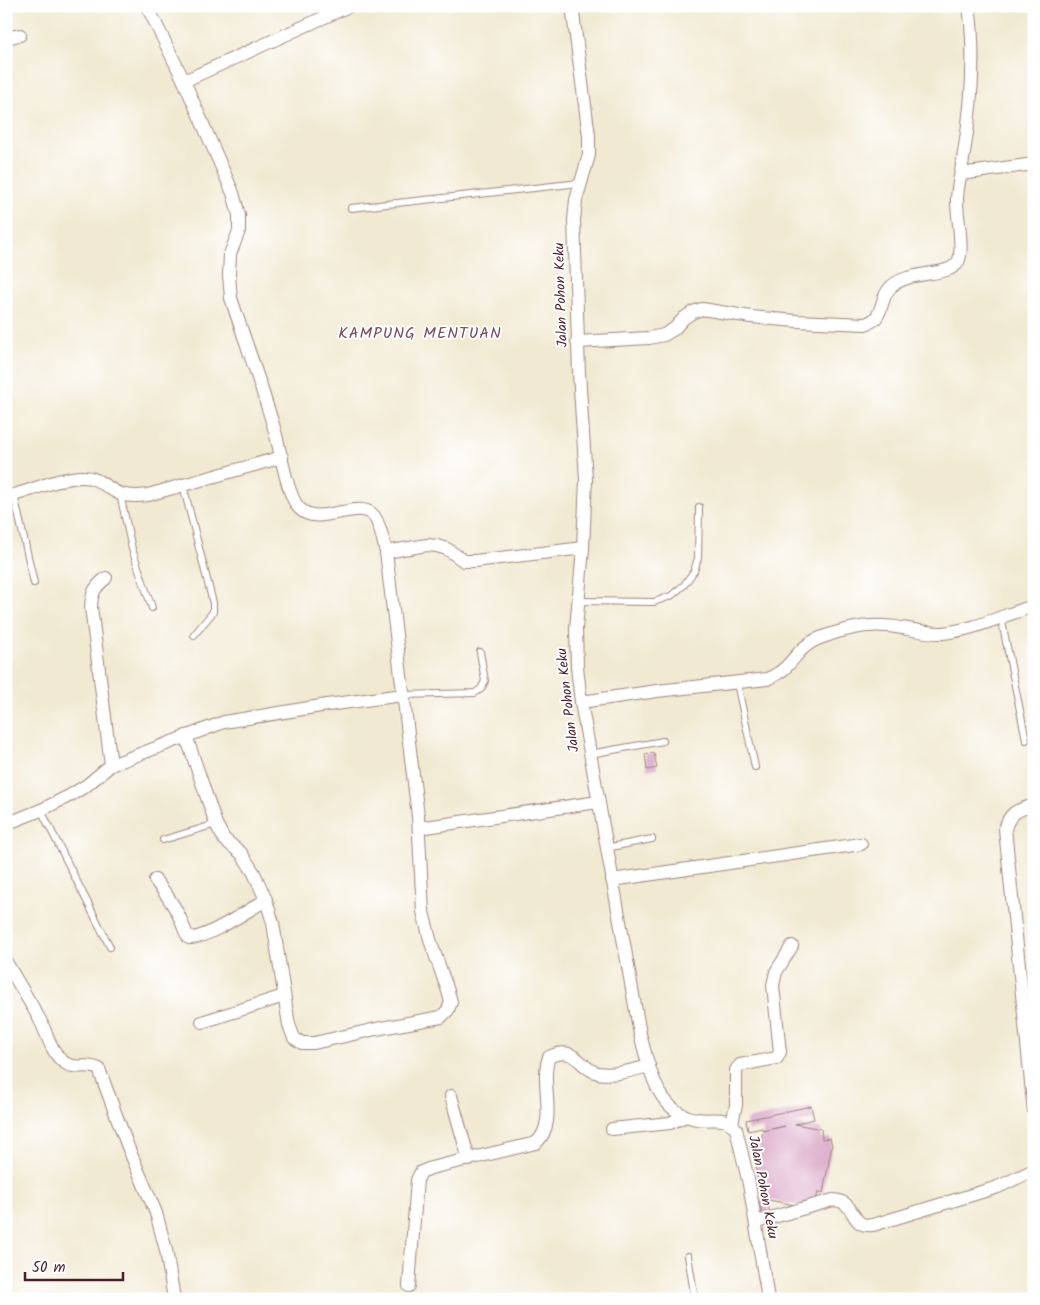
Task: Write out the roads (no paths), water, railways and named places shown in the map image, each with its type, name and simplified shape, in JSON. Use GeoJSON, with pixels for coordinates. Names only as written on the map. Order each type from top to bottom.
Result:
{"type":"FeatureCollection","features":[{"type":"Feature","properties":{"kind":"street"},"geometry":{"type":"LineString","coordinates":[[147,6],[184,81],[233,193],[239,215],[238,231],[230,254],[228,275],[231,298],[282,457],[291,497],[306,514],[316,516],[361,510],[368,511],[374,516],[381,532],[386,552],[419,828],[423,912],[431,943],[451,1002],[448,1010],[441,1017],[314,1043],[302,1043],[294,1038],[289,1026],[273,923],[266,900],[254,873],[241,853],[224,839],[216,824],[186,736]]}},
{"type":"Feature","properties":{"kind":"street"},"geometry":{"type":"LineString","coordinates":[[184,81],[349,6]]}},
{"type":"Feature","properties":{"kind":"street","name":"Jalan Pohon Keku"},"geometry":{"type":"LineString","coordinates":[[572,6],[588,136],[588,155],[576,200],[574,220],[577,342],[586,479],[583,548],[578,601],[577,668],[581,702],[640,1034],[653,1081],[663,1099],[674,1109],[686,1116],[697,1119],[724,1120],[732,1123],[736,1129],[756,1222],[768,1299]]}},
{"type":"Feature","properties":{"kind":"street"},"geometry":{"type":"LineString","coordinates":[[577,342],[650,338],[664,335],[674,329],[684,318],[702,309],[751,317],[865,324],[874,322],[879,316],[882,304],[890,289],[900,280],[950,270],[958,263],[960,251],[957,199],[971,103],[974,62],[969,6]]}},
{"type":"Feature","properties":{"kind":"street"},"geometry":{"type":"LineString","coordinates":[[6,38],[20,35]]}},
{"type":"Feature","properties":{"kind":"street"},"geometry":{"type":"LineString","coordinates":[[961,174],[1034,164]]}},
{"type":"Feature","properties":{"kind":"street"},"geometry":{"type":"LineString","coordinates":[[10,496],[83,477],[101,481],[120,494],[148,495],[282,457]]}},
{"type":"Feature","properties":{"kind":"street"},"geometry":{"type":"LineString","coordinates":[[386,552],[427,545],[437,546],[447,549],[464,561],[475,561],[583,548]]}},
{"type":"Feature","properties":{"kind":"street"},"geometry":{"type":"LineString","coordinates":[[106,578],[96,586],[92,596],[91,607],[111,765]]}},
{"type":"Feature","properties":{"kind":"street"},"geometry":{"type":"LineString","coordinates":[[581,702],[767,679],[779,673],[787,666],[804,646],[818,638],[848,629],[887,626],[940,633],[972,628],[1034,606]]}},
{"type":"Feature","properties":{"kind":"street"},"geometry":{"type":"LineString","coordinates":[[6,824],[41,810],[87,785],[111,765],[224,722],[403,695]]}},
{"type":"Feature","properties":{"kind":"street"},"geometry":{"type":"LineString","coordinates":[[419,828],[598,802]]}},
{"type":"Feature","properties":{"kind":"street"},"geometry":{"type":"LineString","coordinates":[[1034,805],[1018,810],[1008,818],[1005,828],[1034,1112]]}},
{"type":"Feature","properties":{"kind":"street"},"geometry":{"type":"LineString","coordinates":[[612,880],[861,844]]}},
{"type":"Feature","properties":{"kind":"street"},"geometry":{"type":"LineString","coordinates":[[155,880],[170,898],[189,938],[195,939],[208,933],[266,900]]}},
{"type":"Feature","properties":{"kind":"street"},"geometry":{"type":"LineString","coordinates":[[732,1123],[736,1105],[736,1070],[740,1065],[777,1058],[780,1052],[773,985],[776,972],[792,946]]}},
{"type":"Feature","properties":{"kind":"street"},"geometry":{"type":"LineString","coordinates":[[6,962],[41,1022],[55,1052],[63,1062],[70,1066],[93,1066],[99,1069],[162,1230],[174,1299]]}},
{"type":"Feature","properties":{"kind":"street"},"geometry":{"type":"LineString","coordinates":[[202,1022],[284,996]]}},
{"type":"Feature","properties":{"kind":"street"},"geometry":{"type":"LineString","coordinates":[[408,1286],[417,1180],[421,1172],[536,1143],[542,1137],[548,1114],[546,1067],[550,1057],[557,1053],[569,1054],[596,1072],[608,1074],[649,1066]]}},
{"type":"Feature","properties":{"kind":"street"},"geometry":{"type":"LineString","coordinates":[[451,1096],[469,1160]]}},
{"type":"Feature","properties":{"kind":"street"},"geometry":{"type":"LineString","coordinates":[[612,1129],[670,1123],[686,1116]]}},
{"type":"Feature","properties":{"kind":"street"},"geometry":{"type":"LineString","coordinates":[[756,1222],[833,1200],[844,1202],[858,1222],[867,1226],[873,1225],[998,1186],[1034,1170]]}},
{"type":"Feature","properties":{"kind":"lane"},"geometry":{"type":"LineString","coordinates":[[351,208],[580,183]]}},
{"type":"Feature","properties":{"kind":"lane"},"geometry":{"type":"LineString","coordinates":[[183,485],[213,602],[213,612],[194,635]]}},
{"type":"Feature","properties":{"kind":"lane"},"geometry":{"type":"LineString","coordinates":[[120,494],[132,549],[152,608]]}},
{"type":"Feature","properties":{"kind":"lane"},"geometry":{"type":"LineString","coordinates":[[10,496],[34,583]]}},
{"type":"Feature","properties":{"kind":"lane"},"geometry":{"type":"LineString","coordinates":[[578,601],[654,602],[671,596],[684,585],[694,571],[698,558],[699,507]]}},
{"type":"Feature","properties":{"kind":"lane"},"geometry":{"type":"LineString","coordinates":[[1001,617],[1026,740]]}},
{"type":"Feature","properties":{"kind":"lane"},"geometry":{"type":"LineString","coordinates":[[403,695],[474,693],[481,689],[485,681],[480,652]]}},
{"type":"Feature","properties":{"kind":"lane"},"geometry":{"type":"LineString","coordinates":[[737,683],[755,767]]}},
{"type":"Feature","properties":{"kind":"lane"},"geometry":{"type":"LineString","coordinates":[[590,754],[663,741]]}},
{"type":"Feature","properties":{"kind":"lane"},"geometry":{"type":"LineString","coordinates":[[41,810],[110,947]]}},
{"type":"Feature","properties":{"kind":"lane"},"geometry":{"type":"LineString","coordinates":[[163,840],[216,824]]}},
{"type":"Feature","properties":{"kind":"lane"},"geometry":{"type":"LineString","coordinates":[[606,848],[652,839]]}},
{"type":"Feature","properties":{"kind":"lane"},"geometry":{"type":"LineString","coordinates":[[688,1256],[695,1299]]}},
{"type":"Feature","properties":{"kind":"district","name":"KAMPUNG MENTUAN"},"geometry":{"type":"Point","coordinates":[420,333]}}]}
